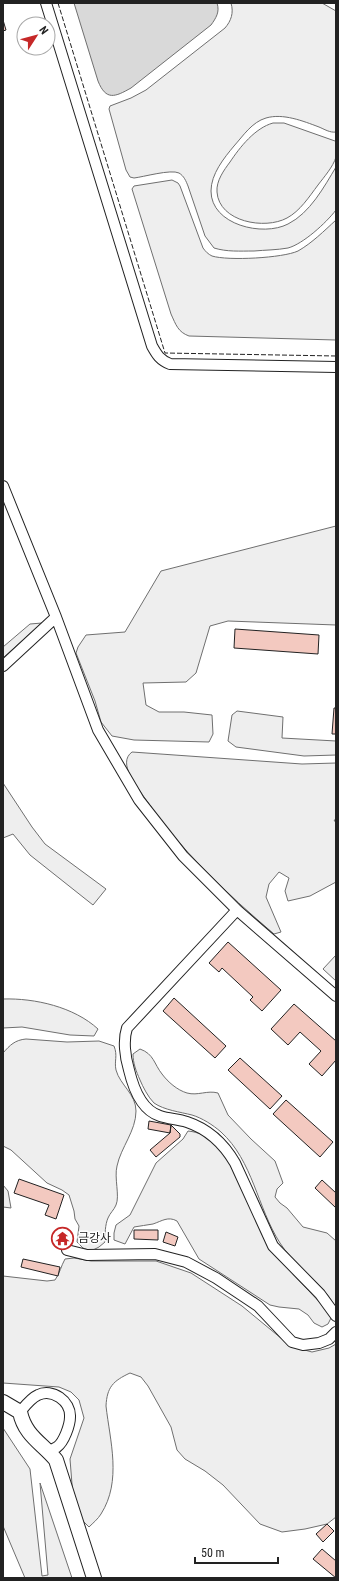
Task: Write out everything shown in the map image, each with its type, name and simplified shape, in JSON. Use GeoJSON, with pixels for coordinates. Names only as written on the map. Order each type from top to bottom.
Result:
{"type":"FeatureCollection","features":[{"type":"Feature","properties":{"kind":"street"},"geometry":{"type":"LineString","coordinates":[[46,3],[152,346],[157,356],[162,361],[170,364],[336,367]]}},
{"type":"Feature","properties":{"kind":"street"},"geometry":{"type":"LineString","coordinates":[[3,486],[56,617],[98,730],[139,800],[183,856],[237,910],[336,996]]}},
{"type":"Feature","properties":{"kind":"street"},"geometry":{"type":"LineString","coordinates":[[3,666],[56,617]]}},
{"type":"Feature","properties":{"kind":"street"},"geometry":{"type":"LineString","coordinates":[[237,910],[127,1028],[125,1036],[128,1066],[136,1092],[142,1102],[150,1110],[158,1116],[186,1122],[200,1128],[217,1140],[228,1152],[235,1163],[273,1246],[320,1294],[336,1316]]}},
{"type":"Feature","properties":{"kind":"street"},"geometry":{"type":"LineString","coordinates":[[67,1250],[87,1255],[155,1254],[186,1262],[216,1278],[258,1306],[292,1342],[303,1345],[319,1343],[329,1339],[336,1332]]}},
{"type":"Feature","properties":{"kind":"street"},"geometry":{"type":"LineString","coordinates":[[20,1412],[38,1395],[46,1393],[54,1394],[62,1399],[68,1407],[71,1416],[68,1428],[58,1447],[48,1451]]}},
{"type":"Feature","properties":{"kind":"street"},"geometry":{"type":"LineString","coordinates":[[3,1402],[20,1412],[22,1421],[27,1431],[56,1460],[94,1578]]}},
{"type":"Feature","properties":{"kind":"shaded area"},"geometry":{"type":"Polygon","coordinates":[[[74,3],[217,3],[218,12],[211,25],[131,88],[120,94],[112,95],[104,92],[98,81],[74,3]]]}},
{"type":"Feature","properties":{"kind":"shaded area"},"geometry":{"type":"Polygon","coordinates":[[[231,3],[322,3],[336,11],[336,132],[329,131],[293,118],[279,116],[266,118],[256,123],[248,130],[226,156],[213,178],[211,191],[213,203],[229,220],[240,225],[253,228],[278,228],[296,219],[310,206],[327,183],[336,167],[336,210],[314,232],[294,246],[288,248],[275,250],[239,251],[214,248],[205,236],[188,186],[181,174],[170,172],[134,178],[130,177],[126,170],[109,109],[110,106],[131,98],[146,90],[225,28],[231,17],[231,3]]]}},
{"type":"Feature","properties":{"kind":"shaded area"},"geometry":{"type":"Polygon","coordinates":[[[273,123],[284,123],[335,141],[335,161],[308,199],[292,215],[278,222],[256,223],[244,221],[234,217],[220,202],[217,192],[218,184],[225,169],[243,144],[260,129],[273,123]]]}},
{"type":"Feature","properties":{"kind":"shaded area"},"geometry":{"type":"Polygon","coordinates":[[[172,180],[180,186],[203,248],[212,256],[220,258],[268,257],[298,251],[318,237],[336,220],[336,340],[189,336],[180,330],[171,314],[132,189],[134,186],[172,180]]]}},
{"type":"Feature","properties":{"kind":"shaded area"},"geometry":{"type":"Polygon","coordinates":[[[336,526],[336,625],[228,621],[210,626],[196,673],[186,682],[143,683],[146,705],[159,712],[184,712],[212,715],[213,734],[209,742],[134,740],[112,736],[101,722],[95,701],[76,653],[86,635],[125,632],[161,571],[336,526]]]}},
{"type":"Feature","properties":{"kind":"shaded area"},"geometry":{"type":"Polygon","coordinates":[[[42,623],[3,658],[3,647],[30,624],[42,623]]]}},
{"type":"Feature","properties":{"kind":"shaded area"},"geometry":{"type":"Polygon","coordinates":[[[237,711],[283,717],[282,738],[336,741],[336,755],[304,756],[236,747],[228,741],[232,715],[237,711]]]}},
{"type":"Feature","properties":{"kind":"shaded area"},"geometry":{"type":"Polygon","coordinates":[[[132,752],[302,764],[336,763],[336,818],[334,821],[336,821],[336,882],[310,896],[288,901],[285,891],[289,878],[279,872],[269,884],[266,897],[281,932],[274,934],[238,903],[204,870],[158,816],[137,787],[127,768],[128,757],[132,752]]]}},
{"type":"Feature","properties":{"kind":"shaded area"},"geometry":{"type":"Polygon","coordinates":[[[3,783],[45,844],[106,889],[93,905],[30,855],[13,834],[3,838],[3,783]]]}},
{"type":"Feature","properties":{"kind":"shaded area"},"geometry":{"type":"Polygon","coordinates":[[[336,955],[336,981],[323,969],[336,955]]]}},
{"type":"Feature","properties":{"kind":"shaded area"},"geometry":{"type":"Polygon","coordinates":[[[3,999],[28,1000],[54,1005],[78,1015],[98,1029],[94,1036],[70,1035],[22,1027],[3,1028],[3,999]]]}},
{"type":"Feature","properties":{"kind":"shaded area"},"geometry":{"type":"Polygon","coordinates":[[[26,1039],[67,1042],[99,1041],[114,1046],[116,1053],[116,1070],[131,1095],[135,1105],[136,1111],[134,1125],[117,1166],[117,1201],[107,1221],[105,1242],[91,1251],[83,1248],[77,1242],[79,1226],[75,1219],[69,1195],[47,1183],[11,1150],[3,1146],[3,1053],[13,1043],[26,1039]]]}},
{"type":"Feature","properties":{"kind":"shaded area"},"geometry":{"type":"Polygon","coordinates":[[[140,1049],[151,1056],[164,1077],[180,1090],[191,1094],[210,1092],[218,1093],[228,1115],[275,1161],[283,1183],[277,1189],[275,1197],[287,1208],[303,1227],[327,1233],[336,1241],[336,1307],[314,1280],[290,1256],[280,1243],[272,1229],[248,1170],[232,1144],[211,1124],[192,1115],[162,1107],[154,1103],[150,1098],[141,1083],[134,1064],[133,1054],[140,1049]]]}},
{"type":"Feature","properties":{"kind":"shaded area"},"geometry":{"type":"Polygon","coordinates":[[[188,1131],[203,1135],[215,1143],[224,1154],[233,1167],[271,1251],[328,1311],[331,1318],[328,1324],[322,1327],[314,1323],[308,1315],[299,1309],[270,1305],[199,1259],[177,1221],[168,1219],[153,1224],[134,1227],[125,1244],[114,1240],[116,1225],[130,1215],[156,1163],[183,1139],[188,1131]]]}},
{"type":"Feature","properties":{"kind":"shaded area"},"geometry":{"type":"Polygon","coordinates":[[[3,1185],[8,1191],[11,1208],[3,1207],[3,1185]]]}},
{"type":"Feature","properties":{"kind":"shaded area"},"geometry":{"type":"Polygon","coordinates":[[[74,1258],[91,1261],[156,1261],[191,1273],[242,1306],[282,1339],[297,1348],[312,1352],[329,1348],[336,1344],[336,1517],[327,1524],[282,1532],[260,1524],[223,1485],[205,1471],[185,1459],[177,1450],[171,1427],[148,1386],[141,1377],[130,1373],[115,1382],[108,1394],[106,1406],[112,1447],[113,1475],[107,1501],[101,1514],[89,1527],[81,1519],[73,1497],[70,1459],[84,1418],[79,1400],[71,1392],[59,1387],[3,1383],[3,1276],[47,1281],[55,1280],[65,1259],[74,1258]]]}},
{"type":"Feature","properties":{"kind":"shaded area"},"geometry":{"type":"Polygon","coordinates":[[[3,1428],[30,1469],[42,1576],[48,1575],[40,1483],[72,1578],[25,1578],[3,1526],[3,1428]]]}},
{"type":"Feature","properties":{"kind":"building"},"geometry":{"type":"Polygon","coordinates":[[[3,20],[6,30],[3,31],[3,20]]]}},
{"type":"Feature","properties":{"kind":"building"},"geometry":{"type":"Polygon","coordinates":[[[235,629],[319,635],[318,654],[234,648],[235,629]]]}},
{"type":"Feature","properties":{"kind":"building"},"geometry":{"type":"Polygon","coordinates":[[[334,708],[336,708],[336,734],[332,734],[334,708]]]}},
{"type":"Feature","properties":{"kind":"building"},"geometry":{"type":"Polygon","coordinates":[[[228,942],[281,990],[262,1011],[250,1000],[253,997],[222,968],[219,972],[209,963],[228,942]]]}},
{"type":"Feature","properties":{"kind":"building"},"geometry":{"type":"Polygon","coordinates":[[[174,998],[226,1046],[215,1058],[163,1011],[174,998]]]}},
{"type":"Feature","properties":{"kind":"building"},"geometry":{"type":"Polygon","coordinates":[[[294,1004],[336,1041],[336,1060],[322,1076],[309,1064],[321,1051],[300,1032],[288,1045],[271,1029],[294,1004]]]}},
{"type":"Feature","properties":{"kind":"building"},"geometry":{"type":"Polygon","coordinates":[[[240,1058],[282,1096],[270,1109],[228,1070],[240,1058]]]}},
{"type":"Feature","properties":{"kind":"building"},"geometry":{"type":"Polygon","coordinates":[[[286,1100],[333,1142],[320,1157],[273,1114],[286,1100]]]}},
{"type":"Feature","properties":{"kind":"building"},"geometry":{"type":"Polygon","coordinates":[[[149,1121],[171,1125],[170,1133],[148,1129],[149,1121]]]}},
{"type":"Feature","properties":{"kind":"building"},"geometry":{"type":"Polygon","coordinates":[[[171,1125],[180,1134],[180,1137],[156,1157],[150,1150],[170,1133],[171,1125]]]}},
{"type":"Feature","properties":{"kind":"building"},"geometry":{"type":"Polygon","coordinates":[[[19,1179],[64,1195],[56,1219],[45,1215],[49,1205],[14,1193],[19,1179]]]}},
{"type":"Feature","properties":{"kind":"building"},"geometry":{"type":"Polygon","coordinates":[[[322,1180],[336,1193],[336,1208],[315,1188],[322,1180]]]}},
{"type":"Feature","properties":{"kind":"building"},"geometry":{"type":"Polygon","coordinates":[[[134,1230],[158,1230],[158,1240],[134,1239],[134,1230]]]}},
{"type":"Feature","properties":{"kind":"building"},"geometry":{"type":"Polygon","coordinates":[[[166,1232],[178,1237],[175,1246],[163,1242],[166,1232]]]}},
{"type":"Feature","properties":{"kind":"building"},"geometry":{"type":"Polygon","coordinates":[[[23,1259],[60,1267],[58,1276],[21,1267],[23,1259]]]}},
{"type":"Feature","properties":{"kind":"building"},"geometry":{"type":"Polygon","coordinates":[[[327,1524],[334,1531],[323,1542],[316,1534],[327,1524]]]}},
{"type":"Feature","properties":{"kind":"building"},"geometry":{"type":"Polygon","coordinates":[[[322,1549],[336,1561],[336,1578],[313,1559],[322,1549]]]}},
{"type":"Feature","properties":{"kind":"fence"},"geometry":{"type":"LineString","coordinates":[[58,3],[165,353],[336,356]]}},
{"type":"Feature","properties":{"kind":"place","name":"금강사"},"geometry":{"type":"Point","coordinates":[63,1238]}}]}
